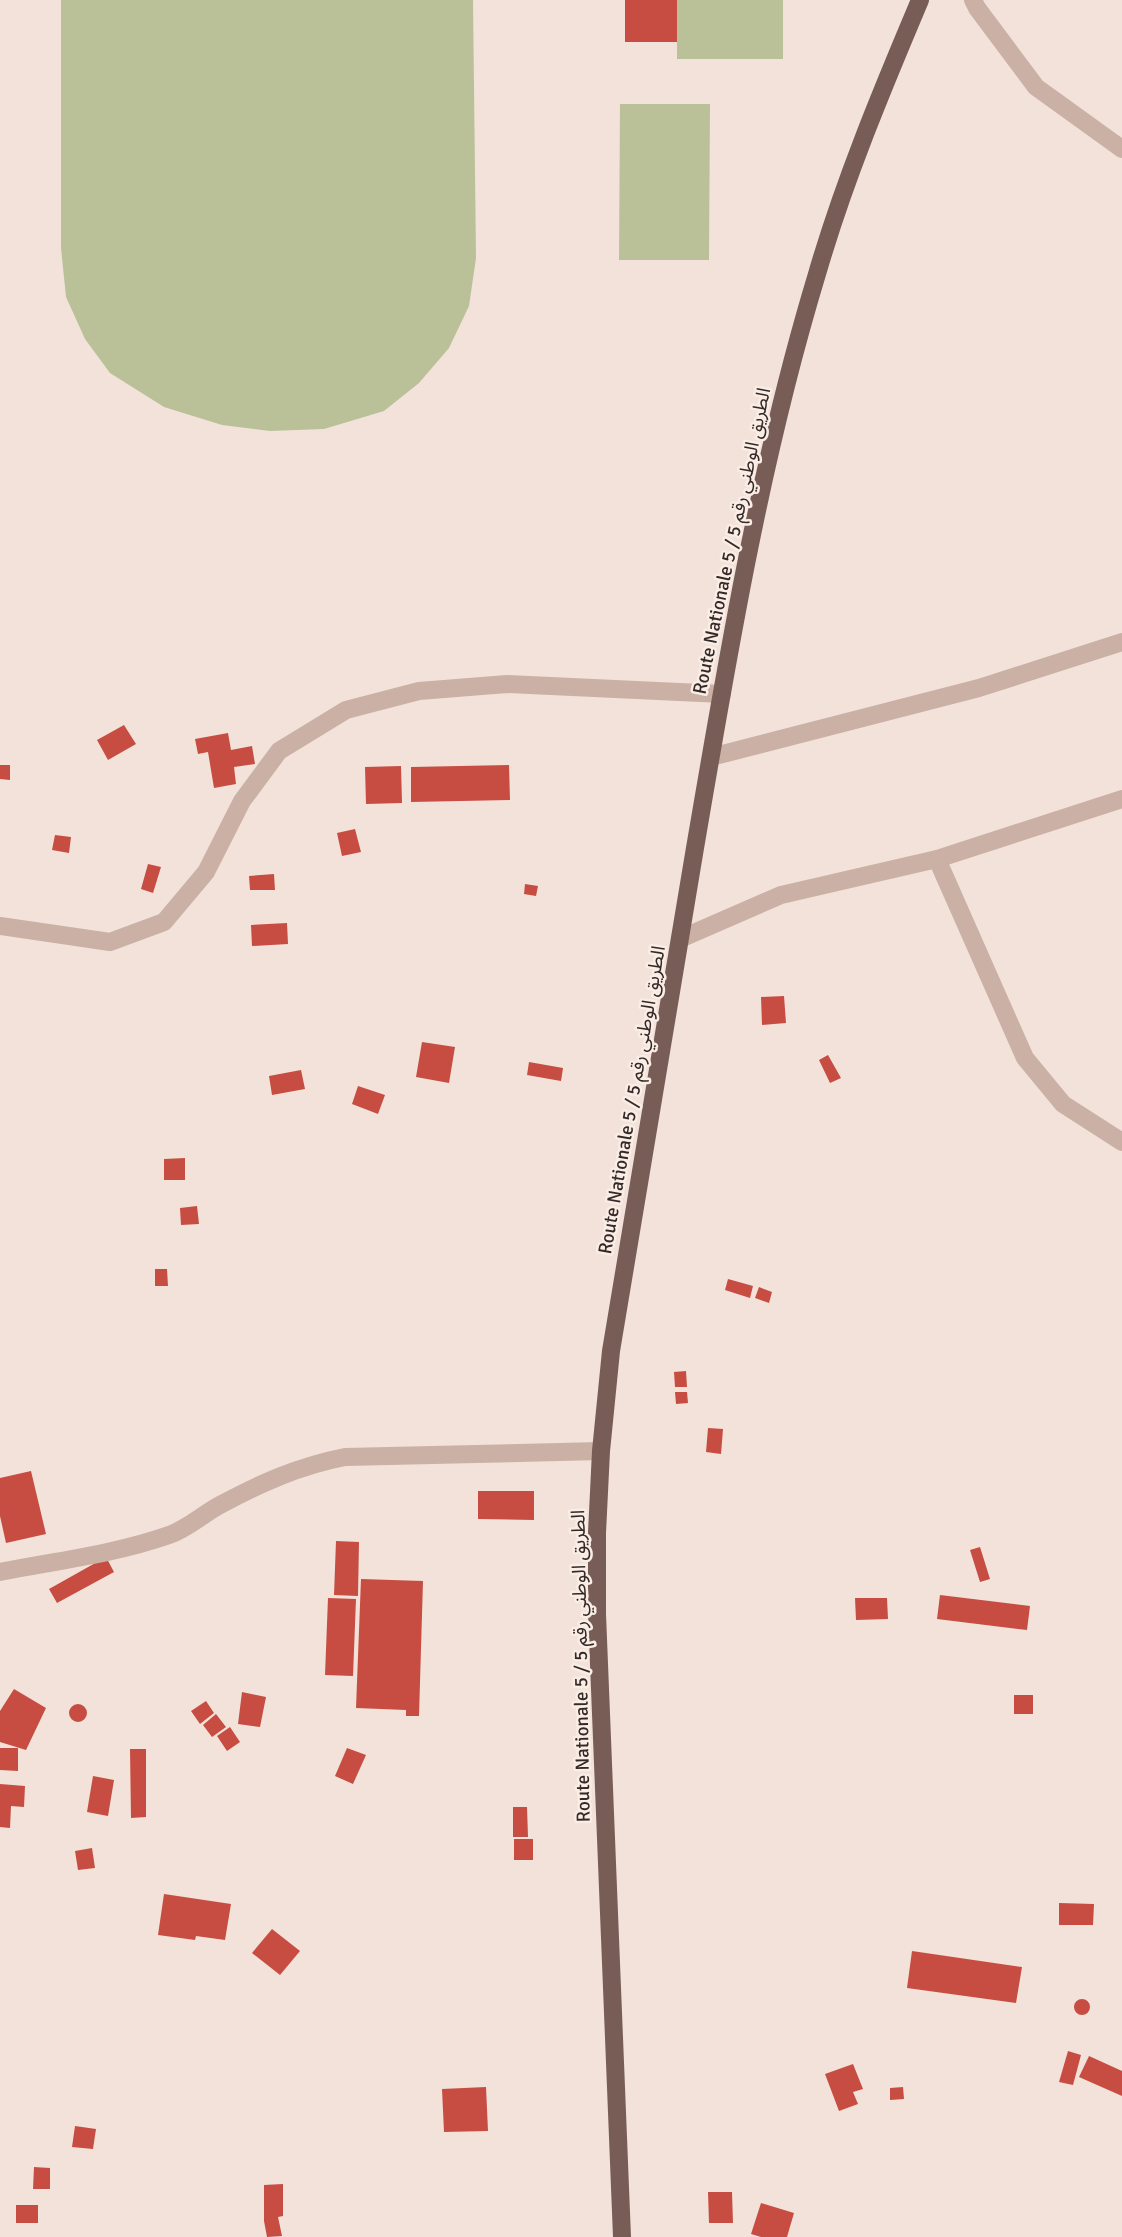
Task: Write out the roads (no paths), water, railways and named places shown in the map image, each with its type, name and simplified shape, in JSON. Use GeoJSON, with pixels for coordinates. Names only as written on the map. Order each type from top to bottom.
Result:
{"type":"FeatureCollection","features":[{"type":"Feature","properties":{"kind":"main road","name":"Route Nationale 5 / الطريق الوطني رقم 5"},"geometry":{"type":"LineString","coordinates":[[622,2237],[597,1614],[601,1451],[611,1351],[722,694],[759,502],[785,386],[810,297],[856,159],[920,0]]}},
{"type":"Feature","properties":{"kind":"street"},"geometry":{"type":"LineString","coordinates":[[973,0],[1036,87],[1122,149]]}},
{"type":"Feature","properties":{"kind":"street"},"geometry":{"type":"LineString","coordinates":[[711,757],[979,688],[1122,642]]}},
{"type":"Feature","properties":{"kind":"street"},"geometry":{"type":"LineString","coordinates":[[0,926],[110,942],[164,922],[206,872],[242,801],[279,751],[346,710],[419,691],[507,684],[722,694]]}},
{"type":"Feature","properties":{"kind":"street"},"geometry":{"type":"LineString","coordinates":[[680,939],[781,895],[937,859],[1122,799]]}},
{"type":"Feature","properties":{"kind":"street"},"geometry":{"type":"LineString","coordinates":[[937,859],[1025,1058],[1063,1104],[1122,1142]]}},
{"type":"Feature","properties":{"kind":"street"},"geometry":{"type":"LineString","coordinates":[[0,1572],[172,1535],[218,1506],[259,1485],[311,1464],[345,1457],[601,1451]]}}]}
